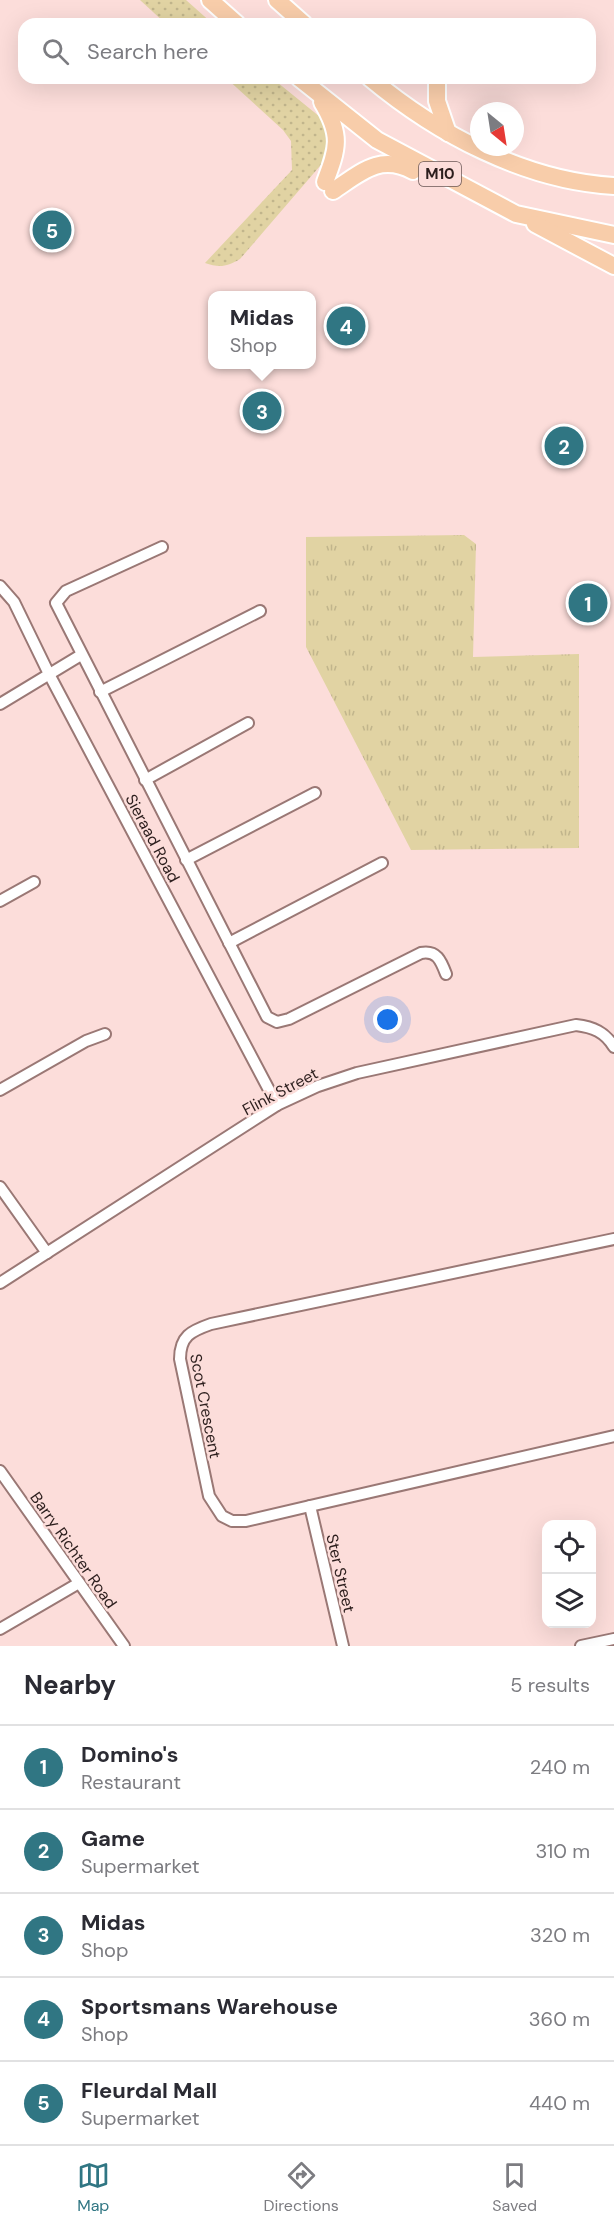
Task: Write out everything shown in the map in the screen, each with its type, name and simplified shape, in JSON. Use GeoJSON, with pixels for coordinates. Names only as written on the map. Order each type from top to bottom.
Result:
{"type":"FeatureCollection","features":[{"type":"Feature","properties":{"kind":"main road"},"geometry":{"type":"LineString","coordinates":[[210,0],[230,18]]}},
{"type":"Feature","properties":{"kind":"main road"},"geometry":{"type":"LineString","coordinates":[[278,0],[298,18]]}},
{"type":"Feature","properties":{"kind":"main road","name":"M10"},"geometry":{"type":"LineString","coordinates":[[306,84],[377,141],[516,214],[614,235]]}},
{"type":"Feature","properties":{"kind":"main road","name":"M10"},"geometry":{"type":"LineString","coordinates":[[377,84],[407,109],[448,133],[517,163],[593,185],[614,186]]}},
{"type":"Feature","properties":{"kind":"main road"},"geometry":{"type":"LineString","coordinates":[[437,84],[437,101],[448,133]]}},
{"type":"Feature","properties":{"kind":"main road"},"geometry":{"type":"LineString","coordinates":[[317,94],[337,132],[336,154],[329,187],[366,169],[397,163],[431,181],[516,214],[614,266]]}},
{"type":"Feature","properties":{"kind":"main road"},"geometry":{"type":"LineString","coordinates":[[593,185],[614,179]]}},
{"type":"Feature","properties":{"kind":"street"},"geometry":{"type":"LineString","coordinates":[[162,547],[77,585],[59,597],[56,603],[267,1017],[277,1022],[289,1019],[421,953],[433,953],[439,957],[446,974]]}},
{"type":"Feature","properties":{"kind":"street","name":"Sieraad Road"},"geometry":{"type":"LineString","coordinates":[[0,586],[14,602],[49,674],[277,1105]]}},
{"type":"Feature","properties":{"kind":"street"},"geometry":{"type":"LineString","coordinates":[[100,692],[260,611]]}},
{"type":"Feature","properties":{"kind":"street"},"geometry":{"type":"LineString","coordinates":[[0,704],[81,655]]}},
{"type":"Feature","properties":{"kind":"street"},"geometry":{"type":"LineString","coordinates":[[145,780],[248,723]]}},
{"type":"Feature","properties":{"kind":"street"},"geometry":{"type":"LineString","coordinates":[[186,860],[315,793]]}},
{"type":"Feature","properties":{"kind":"street"},"geometry":{"type":"LineString","coordinates":[[229,943],[382,863]]}},
{"type":"Feature","properties":{"kind":"street"},"geometry":{"type":"LineString","coordinates":[[0,901],[34,882]]}},
{"type":"Feature","properties":{"kind":"street","name":"Flink Street"},"geometry":{"type":"LineString","coordinates":[[0,1282],[277,1105],[338,1077],[576,1025],[594,1028],[611,1043]]}},
{"type":"Feature","properties":{"kind":"street"},"geometry":{"type":"LineString","coordinates":[[0,1090],[86,1041],[105,1034]]}},
{"type":"Feature","properties":{"kind":"street"},"geometry":{"type":"LineString","coordinates":[[0,1187],[47,1253]]}},
{"type":"Feature","properties":{"kind":"street","name":"Scot Crescent"},"geometry":{"type":"LineString","coordinates":[[614,1239],[211,1324],[184,1337],[180,1346],[180,1359],[209,1496],[214,1508],[222,1516],[232,1521],[246,1521],[614,1436]]}},
{"type":"Feature","properties":{"kind":"street","name":"Barry Richter Road"},"geometry":{"type":"LineString","coordinates":[[0,1471],[123,1646]]}},
{"type":"Feature","properties":{"kind":"street","name":"Ster Street"},"geometry":{"type":"LineString","coordinates":[[310,1506],[343,1646]]}},
{"type":"Feature","properties":{"kind":"street"},"geometry":{"type":"LineString","coordinates":[[0,1629],[79,1583]]}},
{"type":"Feature","properties":{"kind":"street"},"geometry":{"type":"LineString","coordinates":[[581,1646],[614,1639]]}},
{"type":"Feature","properties":{"kind":"green space"},"geometry":{"type":"Polygon","coordinates":[[[140,0],[186,0],[206,18],[160,18],[140,0]]]}},
{"type":"Feature","properties":{"kind":"green space"},"geometry":{"type":"Polygon","coordinates":[[[233,84],[279,84],[325,121],[330,132],[326,159],[240,259],[231,264],[219,266],[205,263],[292,170],[291,141],[283,130],[233,84]]]}},
{"type":"Feature","properties":{"kind":"green space"},"geometry":{"type":"Polygon","coordinates":[[[464,535],[476,544],[473,657],[579,654],[579,848],[411,850],[306,647],[306,537],[464,535]]]}},
{"type":"Feature","properties":{"kind":"place","name":"Fleurdal Mall"},"geometry":{"type":"Point","coordinates":[52,230]}},
{"type":"Feature","properties":{"kind":"place","name":"Sportsmans Warehouse"},"geometry":{"type":"Point","coordinates":[346,326]}},
{"type":"Feature","properties":{"kind":"place","name":"Midas"},"geometry":{"type":"Point","coordinates":[262,411]}},
{"type":"Feature","properties":{"kind":"place","name":"Game"},"geometry":{"type":"Point","coordinates":[564,446]}},
{"type":"Feature","properties":{"kind":"place","name":"Domino's"},"geometry":{"type":"Point","coordinates":[588,603]}}]}
